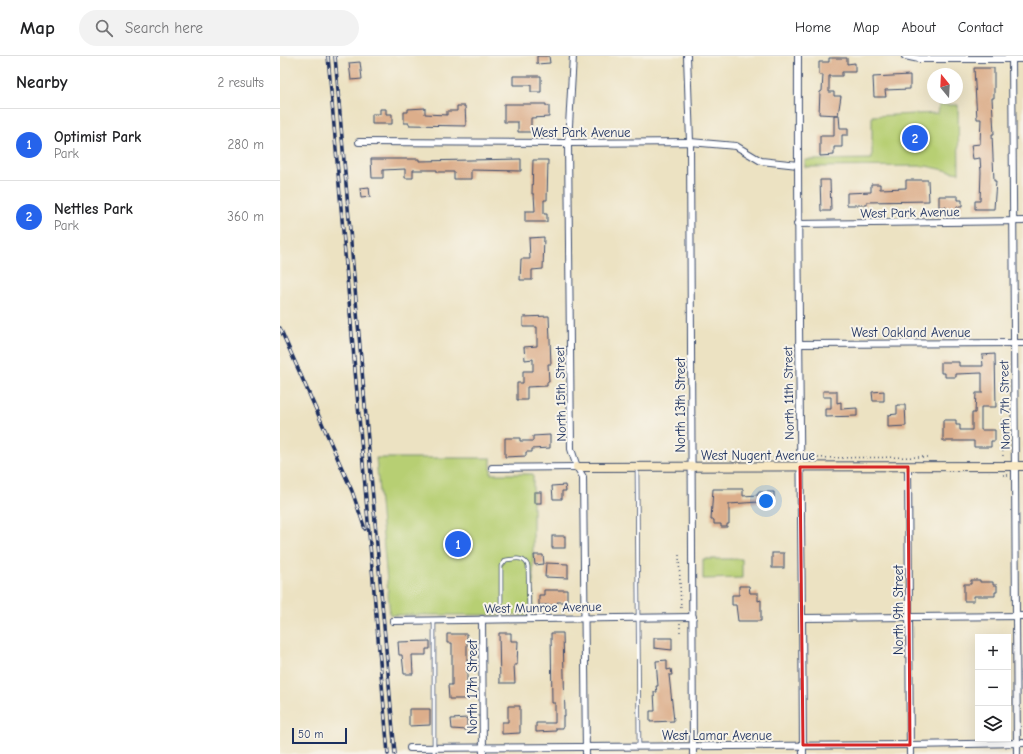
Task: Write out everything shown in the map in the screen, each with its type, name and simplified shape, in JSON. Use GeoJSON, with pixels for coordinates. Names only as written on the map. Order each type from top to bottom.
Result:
{"type":"FeatureCollection","features":[{"type":"Feature","properties":{"kind":"street","name":"North 15th Street"},"geometry":{"type":"LineString","coordinates":[[573,56],[568,143],[571,449],[577,467],[583,477],[586,754]]}},
{"type":"Feature","properties":{"kind":"street","name":"North 13th Street"},"geometry":{"type":"LineString","coordinates":[[687,56],[690,142],[693,754]]}},
{"type":"Feature","properties":{"kind":"street","name":"North 11th Street"},"geometry":{"type":"LineString","coordinates":[[798,56],[797,224],[803,618],[803,754]]}},
{"type":"Feature","properties":{"kind":"street"},"geometry":{"type":"LineString","coordinates":[[905,56],[919,59],[1012,57],[1023,59]]}},
{"type":"Feature","properties":{"kind":"street","name":"North 7th Street"},"geometry":{"type":"LineString","coordinates":[[1012,57],[1014,343],[1019,466],[1020,743],[1017,754]]}},
{"type":"Feature","properties":{"kind":"street","name":"West Park Avenue"},"geometry":{"type":"LineString","coordinates":[[360,142],[690,142],[736,146],[761,161],[798,165]]}},
{"type":"Feature","properties":{"kind":"street","name":"West Park Avenue"},"geometry":{"type":"LineString","coordinates":[[797,224],[1023,221]]}},
{"type":"Feature","properties":{"kind":"street","name":"West Oakland Avenue"},"geometry":{"type":"LineString","coordinates":[[799,344],[1023,343]]}},
{"type":"Feature","properties":{"kind":"street","name":"West Nugent Avenue"},"geometry":{"type":"LineString","coordinates":[[492,468],[1019,466]]}},
{"type":"Feature","properties":{"kind":"street","name":"North 9th Street"},"geometry":{"type":"LineString","coordinates":[[908,467],[910,754]]}},
{"type":"Feature","properties":{"kind":"street"},"geometry":{"type":"LineString","coordinates":[[803,618],[1020,616]]}},
{"type":"Feature","properties":{"kind":"street","name":"West Munroe Avenue"},"geometry":{"type":"LineString","coordinates":[[393,621],[693,617]]}},
{"type":"Feature","properties":{"kind":"street","name":"North 17th Street"},"geometry":{"type":"LineString","coordinates":[[482,619],[483,751]]}},
{"type":"Feature","properties":{"kind":"street","name":"West Lamar Avenue"},"geometry":{"type":"LineString","coordinates":[[410,748],[434,751],[483,751],[533,747],[585,746],[910,745],[1020,743]]}},
{"type":"Feature","properties":{"kind":"lane"},"geometry":{"type":"LineString","coordinates":[[637,468],[639,746]]}},
{"type":"Feature","properties":{"kind":"lane"},"geometry":{"type":"LineString","coordinates":[[501,619],[501,566],[506,560],[520,558],[527,563],[528,566],[529,619]]}},
{"type":"Feature","properties":{"kind":"lane"},"geometry":{"type":"LineString","coordinates":[[434,620],[434,751]]}},
{"type":"Feature","properties":{"kind":"lane"},"geometry":{"type":"LineString","coordinates":[[533,747],[533,754]]}},
{"type":"Feature","properties":{"kind":"path"},"geometry":{"type":"LineString","coordinates":[[1002,419],[1003,457]]}},
{"type":"Feature","properties":{"kind":"path"},"geometry":{"type":"LineString","coordinates":[[741,457],[792,458]]}},
{"type":"Feature","properties":{"kind":"path"},"geometry":{"type":"LineString","coordinates":[[805,458],[930,457]]}},
{"type":"Feature","properties":{"kind":"path"},"geometry":{"type":"LineString","coordinates":[[1003,475],[1010,475]]}},
{"type":"Feature","properties":{"kind":"path"},"geometry":{"type":"LineString","coordinates":[[679,555],[681,612]]}},
{"type":"Feature","properties":{"kind":"path"},"geometry":{"type":"LineString","coordinates":[[680,623],[680,632]]}},
{"type":"Feature","properties":{"kind":"highlighted area"},"geometry":{"type":"Polygon","coordinates":[[[800,467],[908,467],[910,745],[803,745],[800,467]]]}},
{"type":"Feature","properties":{"kind":"green space"},"geometry":{"type":"Polygon","coordinates":[[[939,105],[958,105],[959,173],[926,166],[805,167],[805,160],[872,159],[872,116],[938,113],[939,105]]]}},
{"type":"Feature","properties":{"kind":"green space"},"geometry":{"type":"Polygon","coordinates":[[[376,458],[491,458],[491,474],[533,474],[533,615],[390,615],[376,458]]]}},
{"type":"Feature","properties":{"kind":"green space"},"geometry":{"type":"Polygon","coordinates":[[[703,559],[742,559],[742,578],[703,579],[703,559]]]}},
{"type":"Feature","properties":{"kind":"building"},"geometry":{"type":"Polygon","coordinates":[[[537,56],[549,56],[550,63],[537,64],[537,56]]]}},
{"type":"Feature","properties":{"kind":"building"},"geometry":{"type":"Polygon","coordinates":[[[829,58],[847,58],[847,64],[855,63],[855,72],[842,72],[842,76],[829,76],[829,92],[834,92],[834,96],[841,96],[838,115],[819,114],[820,92],[822,91],[823,75],[819,75],[819,62],[829,62],[829,58]]]}},
{"type":"Feature","properties":{"kind":"building"},"geometry":{"type":"Polygon","coordinates":[[[360,62],[362,79],[351,80],[349,63],[360,62]]]}},
{"type":"Feature","properties":{"kind":"building"},"geometry":{"type":"Polygon","coordinates":[[[974,68],[994,68],[994,98],[992,98],[994,134],[992,134],[994,181],[996,181],[994,209],[975,209],[975,201],[980,201],[981,172],[980,158],[973,159],[971,145],[980,144],[981,119],[977,119],[974,68]]]}},
{"type":"Feature","properties":{"kind":"building"},"geometry":{"type":"Polygon","coordinates":[[[910,75],[910,89],[885,90],[886,97],[874,97],[873,77],[910,75]]]}},
{"type":"Feature","properties":{"kind":"building"},"geometry":{"type":"Polygon","coordinates":[[[513,76],[541,76],[541,92],[531,92],[531,85],[513,85],[513,76]]]}},
{"type":"Feature","properties":{"kind":"building"},"geometry":{"type":"Polygon","coordinates":[[[504,104],[546,104],[546,106],[549,106],[549,117],[531,118],[531,132],[518,132],[518,122],[504,122],[504,104]]]}},
{"type":"Feature","properties":{"kind":"building"},"geometry":{"type":"Polygon","coordinates":[[[457,106],[465,106],[466,126],[409,125],[409,123],[404,123],[404,112],[408,112],[408,109],[425,108],[425,114],[447,115],[447,111],[457,111],[457,106]]]}},
{"type":"Feature","properties":{"kind":"building"},"geometry":{"type":"Polygon","coordinates":[[[380,109],[386,109],[386,114],[392,114],[392,124],[372,124],[372,114],[380,114],[380,109]]]}},
{"type":"Feature","properties":{"kind":"building"},"geometry":{"type":"Polygon","coordinates":[[[834,115],[839,115],[840,128],[848,128],[848,135],[842,135],[842,147],[834,147],[834,155],[820,156],[820,136],[834,136],[834,115]]]}},
{"type":"Feature","properties":{"kind":"building"},"geometry":{"type":"Polygon","coordinates":[[[371,159],[419,159],[419,161],[521,159],[521,171],[471,170],[471,179],[454,179],[454,172],[413,170],[413,178],[405,178],[405,169],[383,170],[383,178],[372,178],[371,159]]]}},
{"type":"Feature","properties":{"kind":"building"},"geometry":{"type":"Polygon","coordinates":[[[533,160],[548,160],[547,200],[544,200],[544,214],[547,214],[547,222],[525,222],[525,211],[535,211],[534,194],[532,194],[533,160]]]}},
{"type":"Feature","properties":{"kind":"building"},"geometry":{"type":"Polygon","coordinates":[[[820,180],[830,180],[831,211],[821,211],[820,180]]]}},
{"type":"Feature","properties":{"kind":"building"},"geometry":{"type":"Polygon","coordinates":[[[906,180],[928,180],[929,201],[867,202],[867,205],[847,205],[847,193],[871,192],[871,184],[880,184],[880,189],[906,188],[906,180]]]}},
{"type":"Feature","properties":{"kind":"building"},"geometry":{"type":"Polygon","coordinates":[[[369,187],[370,197],[361,198],[360,188],[369,187]]]}},
{"type":"Feature","properties":{"kind":"building"},"geometry":{"type":"Polygon","coordinates":[[[939,196],[958,196],[958,200],[962,200],[962,207],[957,207],[957,212],[946,211],[946,207],[939,207],[939,196]]]}},
{"type":"Feature","properties":{"kind":"building"},"geometry":{"type":"Polygon","coordinates":[[[544,237],[543,269],[532,270],[532,280],[520,280],[521,259],[530,259],[529,238],[544,237]]]}},
{"type":"Feature","properties":{"kind":"building"},"geometry":{"type":"Polygon","coordinates":[[[549,316],[551,364],[548,364],[549,382],[547,382],[547,386],[527,387],[527,400],[517,400],[517,383],[523,383],[523,371],[533,371],[533,359],[525,360],[524,347],[537,346],[537,327],[523,327],[523,317],[549,316]]]}},
{"type":"Feature","properties":{"kind":"building"},"geometry":{"type":"Polygon","coordinates":[[[995,354],[996,407],[981,407],[981,430],[995,430],[995,441],[991,441],[991,447],[974,447],[974,441],[943,441],[943,420],[956,420],[956,425],[960,425],[960,430],[972,430],[972,413],[975,413],[976,393],[982,393],[982,373],[956,374],[956,377],[945,377],[945,373],[941,373],[941,362],[959,362],[959,366],[983,366],[982,355],[995,354]]]}},
{"type":"Feature","properties":{"kind":"building"},"geometry":{"type":"Polygon","coordinates":[[[823,391],[837,391],[837,403],[841,402],[841,409],[857,408],[857,416],[825,417],[825,409],[831,409],[831,397],[823,397],[823,391]]]}},
{"type":"Feature","properties":{"kind":"building"},"geometry":{"type":"Polygon","coordinates":[[[884,391],[884,401],[873,401],[872,392],[884,391]]]}},
{"type":"Feature","properties":{"kind":"building"},"geometry":{"type":"Polygon","coordinates":[[[897,405],[905,405],[906,426],[888,427],[888,415],[897,414],[897,405]]]}},
{"type":"Feature","properties":{"kind":"building"},"geometry":{"type":"Polygon","coordinates":[[[550,435],[550,448],[532,449],[532,452],[526,452],[526,456],[505,457],[505,438],[520,438],[520,441],[533,441],[533,436],[550,435]]]}},
{"type":"Feature","properties":{"kind":"building"},"geometry":{"type":"Polygon","coordinates":[[[565,485],[566,491],[562,491],[562,499],[553,499],[552,486],[565,485]]]}},
{"type":"Feature","properties":{"kind":"building"},"geometry":{"type":"Polygon","coordinates":[[[713,489],[743,489],[743,496],[758,495],[758,492],[774,492],[774,501],[729,504],[729,524],[727,524],[727,527],[721,527],[721,524],[714,524],[714,520],[711,520],[713,489]]]}},
{"type":"Feature","properties":{"kind":"building"},"geometry":{"type":"Polygon","coordinates":[[[534,492],[541,492],[541,503],[534,503],[534,492]]]}},
{"type":"Feature","properties":{"kind":"building"},"geometry":{"type":"Polygon","coordinates":[[[552,536],[565,536],[565,548],[552,548],[552,536]]]}},
{"type":"Feature","properties":{"kind":"building"},"geometry":{"type":"Polygon","coordinates":[[[772,553],[784,553],[784,568],[772,568],[772,553]]]}},
{"type":"Feature","properties":{"kind":"building"},"geometry":{"type":"Polygon","coordinates":[[[534,555],[543,555],[544,564],[535,565],[534,555]]]}},
{"type":"Feature","properties":{"kind":"building"},"geometry":{"type":"Polygon","coordinates":[[[546,563],[568,564],[568,578],[545,577],[546,563]]]}},
{"type":"Feature","properties":{"kind":"building"},"geometry":{"type":"Polygon","coordinates":[[[971,580],[993,582],[993,585],[997,585],[997,592],[995,592],[995,596],[974,596],[974,601],[964,601],[964,584],[971,584],[971,580]]]}},
{"type":"Feature","properties":{"kind":"building"},"geometry":{"type":"Polygon","coordinates":[[[739,586],[749,586],[750,593],[758,593],[758,601],[761,600],[761,621],[738,621],[736,605],[732,605],[732,595],[739,595],[739,586]]]}},
{"type":"Feature","properties":{"kind":"building"},"geometry":{"type":"Polygon","coordinates":[[[544,590],[567,590],[567,602],[557,602],[557,605],[539,605],[539,595],[544,595],[544,590]]]}},
{"type":"Feature","properties":{"kind":"building"},"geometry":{"type":"Polygon","coordinates":[[[499,633],[511,633],[511,641],[518,641],[517,665],[514,665],[515,683],[500,683],[499,633]]]}},
{"type":"Feature","properties":{"kind":"building"},"geometry":{"type":"Polygon","coordinates":[[[551,633],[563,633],[565,716],[563,716],[563,728],[556,728],[556,731],[536,732],[536,723],[555,723],[555,703],[552,703],[551,633]]]}},
{"type":"Feature","properties":{"kind":"building"},"geometry":{"type":"Polygon","coordinates":[[[447,634],[467,634],[467,699],[449,699],[448,685],[452,685],[452,643],[447,643],[447,634]]]}},
{"type":"Feature","properties":{"kind":"building"},"geometry":{"type":"Polygon","coordinates":[[[654,638],[672,638],[672,650],[654,648],[654,638]]]}},
{"type":"Feature","properties":{"kind":"building"},"geometry":{"type":"Polygon","coordinates":[[[430,641],[430,649],[426,649],[426,655],[412,655],[413,674],[404,674],[402,655],[399,655],[398,642],[430,641]]]}},
{"type":"Feature","properties":{"kind":"building"},"geometry":{"type":"Polygon","coordinates":[[[667,660],[667,670],[671,669],[672,675],[669,675],[674,721],[650,722],[650,711],[655,711],[654,692],[657,692],[656,686],[658,686],[656,661],[667,660]]]}},
{"type":"Feature","properties":{"kind":"building"},"geometry":{"type":"Polygon","coordinates":[[[508,706],[520,706],[520,733],[502,734],[502,722],[508,722],[508,706]]]}},
{"type":"Feature","properties":{"kind":"building"},"geometry":{"type":"Polygon","coordinates":[[[409,709],[430,709],[430,725],[409,726],[409,709]]]}},
{"type":"Feature","properties":{"kind":"building"},"geometry":{"type":"Polygon","coordinates":[[[467,718],[467,730],[452,729],[451,719],[467,718]]]}},
{"type":"Feature","properties":{"kind":"railway"},"geometry":{"type":"LineString","coordinates":[[328,56],[388,754]]}},
{"type":"Feature","properties":{"kind":"railway"},"geometry":{"type":"LineString","coordinates":[[335,56],[395,754]]}},
{"type":"Feature","properties":{"kind":"railway"},"geometry":{"type":"LineString","coordinates":[[280,328],[352,491],[365,529]]}},
{"type":"Feature","properties":{"kind":"place","name":"Nettles Park"},"geometry":{"type":"Point","coordinates":[915,138]}},
{"type":"Feature","properties":{"kind":"place","name":"Optimist Park"},"geometry":{"type":"Point","coordinates":[458,544]}}]}
